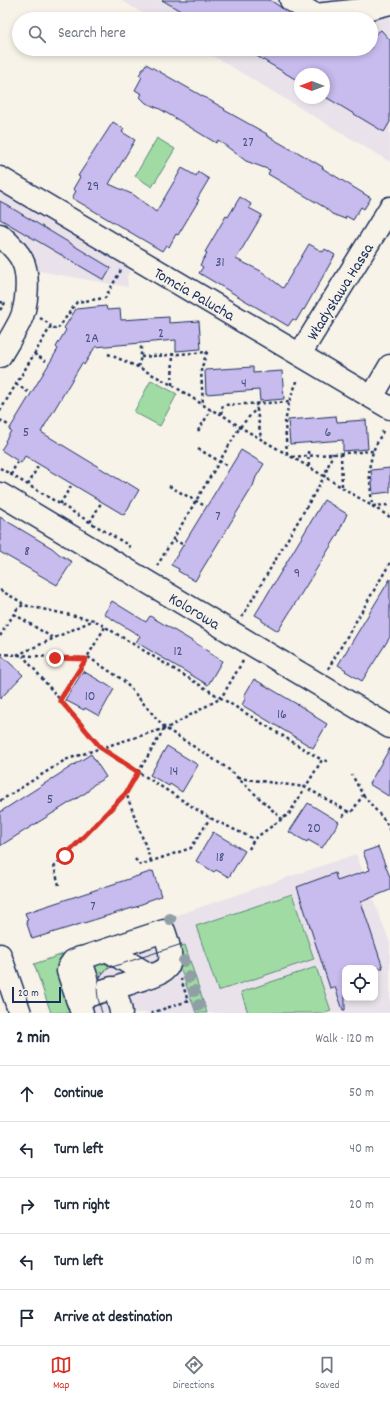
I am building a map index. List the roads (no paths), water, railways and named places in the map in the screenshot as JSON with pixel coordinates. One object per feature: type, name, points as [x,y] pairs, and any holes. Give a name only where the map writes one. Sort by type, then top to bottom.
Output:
[{"type":"street","points":[[291,0],[310,12]]},
{"type":"street","points":[[343,12],[362,10],[390,3]]},
{"type":"street","name":"Tomcia Palucha","points":[[0,178],[381,402]]},
{"type":"street","name":"Władysława Hassa","points":[[300,354],[390,208]]},
{"type":"street","points":[[0,235],[16,251],[23,262],[26,275],[26,297],[21,320],[0,356]]},
{"type":"street","points":[[381,402],[390,366]]},
{"type":"street","name":"Kolorowa","points":[[0,494],[390,726]]},
{"type":"street","points":[[94,954],[170,929],[171,952],[167,967],[164,971],[119,987],[120,1006]]},
{"type":"street","points":[[94,954],[145,978]]},
{"type":"street","points":[[84,1002],[94,954]]},
{"type":"street","points":[[2,966],[20,1013]]},
{"type":"street","points":[[84,1002],[112,988],[120,1006]]},
{"type":"tram line","points":[[102,1013],[97,988],[100,977],[104,972],[109,968],[182,944]]}]
